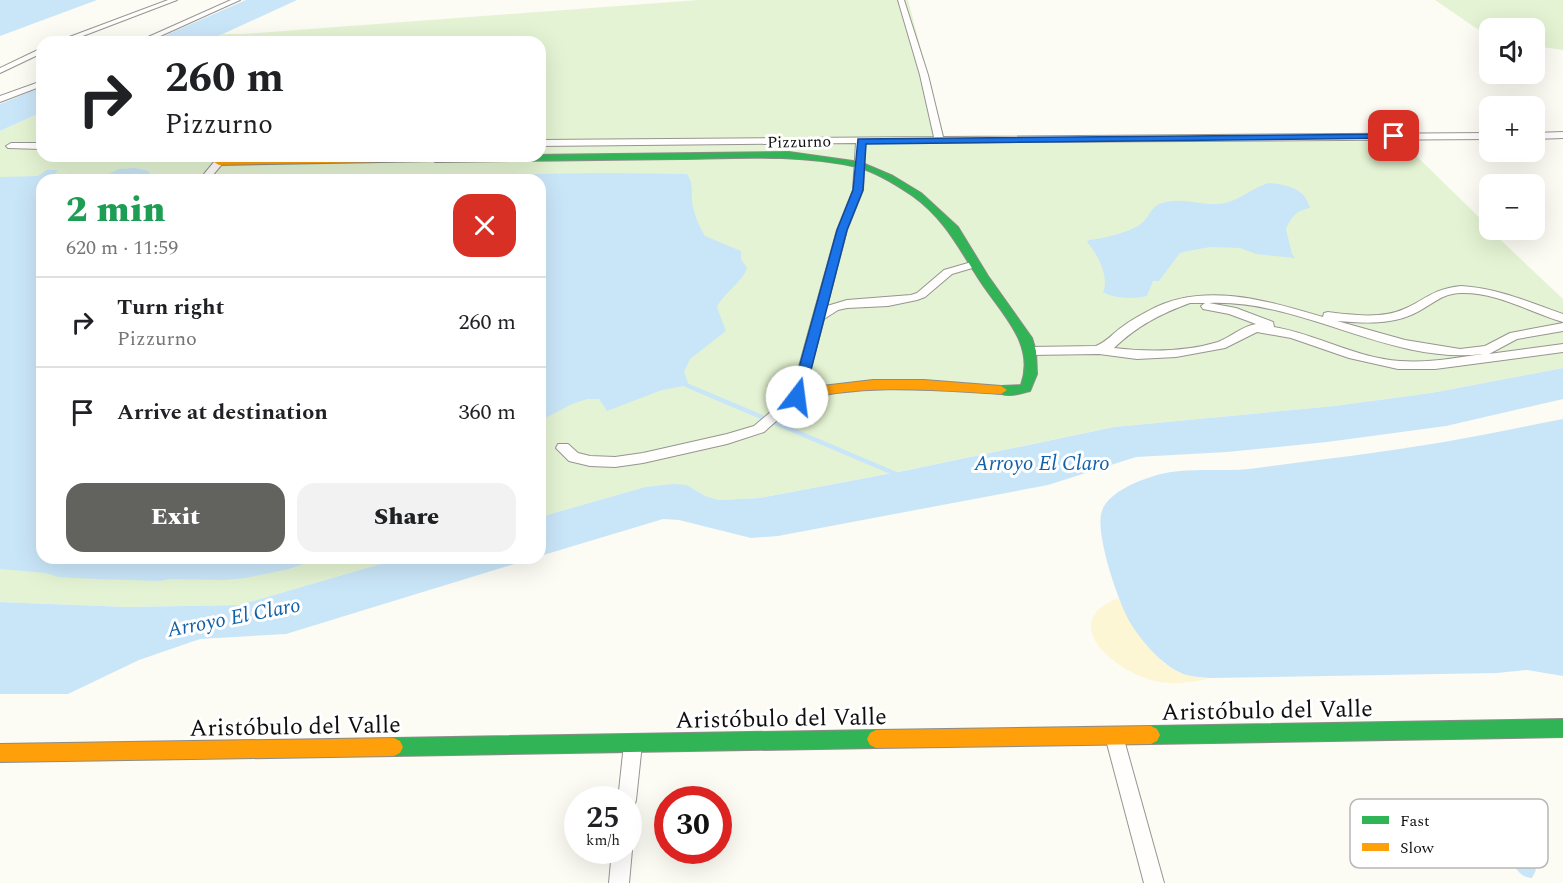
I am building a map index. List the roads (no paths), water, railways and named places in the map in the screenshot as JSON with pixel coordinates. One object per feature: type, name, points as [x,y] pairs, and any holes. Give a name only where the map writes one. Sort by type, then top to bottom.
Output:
[{"type":"street","points":[[76,36],[174,0]]},
{"type":"street","points":[[155,36],[237,0]]},
{"type":"street","points":[[901,0],[924,75],[939,140]]},
{"type":"street","points":[[0,71],[36,53]]},
{"type":"street","points":[[0,99],[36,85]]},
{"type":"street","points":[[1545,135],[1563,135]]},
{"type":"street","name":"Pizzurno","points":[[546,143],[1479,136]]},
{"type":"street","points":[[797,397],[842,230],[858,190],[861,141]]},
{"type":"street","points":[[11,146],[36,146]]},
{"type":"street","points":[[546,157],[789,155],[860,165],[890,178],[918,195],[954,230],[1026,338],[1030,351],[1029,381],[1026,388],[1014,391],[904,383],[839,385],[797,397],[764,426],[727,439],[615,462],[590,461],[574,457],[563,448]]},
{"type":"street","points":[[209,174],[219,162]]},
{"type":"street","points":[[819,317],[834,307],[847,304],[913,298],[921,295],[948,272],[975,264]]},
{"type":"street","points":[[1297,312],[1342,318],[1404,314],[1430,297],[1447,291],[1468,289],[1502,297],[1563,318]]},
{"type":"street","points":[[1098,350],[1110,345],[1125,330],[1156,311],[1189,300],[1215,298],[1262,303],[1404,344],[1460,353],[1488,350],[1514,336],[1563,327]]},
{"type":"street","points":[[1156,311],[1186,306],[1212,306],[1232,311],[1353,355],[1398,365],[1435,365],[1563,348]]},
{"type":"street","points":[[1030,351],[1098,350],[1137,355],[1176,353],[1221,345],[1255,328],[1293,334],[1334,325]]},
{"type":"street","name":"Aristóbulo del Valle","points":[[0,753],[1563,728]]},
{"type":"street","points":[[1114,736],[1154,883]]},
{"type":"street","points":[[628,786],[633,744]]},
{"type":"street","points":[[619,883],[621,864]]},
{"type":"water","points":[[0,0],[97,0],[0,36]]},
{"type":"water","points":[[246,0],[297,0],[218,36],[164,36]]},
{"type":"water","points":[[36,89],[36,115],[0,131],[0,104]]},
{"type":"water","points":[[135,168],[148,171],[150,174],[108,174],[119,169]]},
{"type":"water","points":[[47,170],[58,170],[54,174],[41,174]]},
{"type":"water","points":[[603,173],[687,174],[692,186],[694,211],[705,236],[741,251],[741,259],[747,268],[745,273],[717,307],[726,331],[690,359],[684,372],[688,383],[684,386],[662,390],[607,411],[599,399],[587,399],[546,418],[546,174],[536,174]]},
{"type":"water","points":[[36,176],[36,564],[303,564],[245,578],[224,580],[97,579],[59,577],[46,573],[0,569],[0,177]]},
{"type":"water","points":[[1269,183],[1294,189],[1308,201],[1310,208],[1295,215],[1286,229],[1295,258],[1256,254],[1240,248],[1210,247],[1180,253],[1159,281],[1153,281],[1147,296],[1124,298],[1103,292],[1104,272],[1095,252],[1087,242],[1089,240],[1127,231],[1140,225],[1159,204],[1174,201],[1226,203]]},
{"type":"water","name":"Arroyo El Claro","points":[[1563,368],[1563,399],[1446,426],[1327,442],[1227,452],[1136,457],[1048,485],[778,536],[751,538],[679,520],[663,519],[546,554],[546,515],[645,487],[687,485],[705,496],[719,500],[759,498],[1114,427],[1334,406],[1431,393]]},
{"type":"water","points":[[1563,419],[1563,676],[1527,670],[1497,673],[1210,678],[1193,676],[1179,672],[1155,654],[1126,615],[1104,551],[1100,521],[1105,504],[1111,498],[1142,480],[1169,472],[1245,469],[1393,450]]},
{"type":"water","name":"Arroyo El Claro","points":[[380,564],[514,564],[286,634],[200,639],[139,660],[68,694],[0,694],[0,602],[127,607],[239,605]]},
{"type":"water","points":[[1516,868],[1535,868],[1536,870],[1532,878],[1519,873]]},
{"type":"waterway","points":[[686,385],[896,474]]}]
